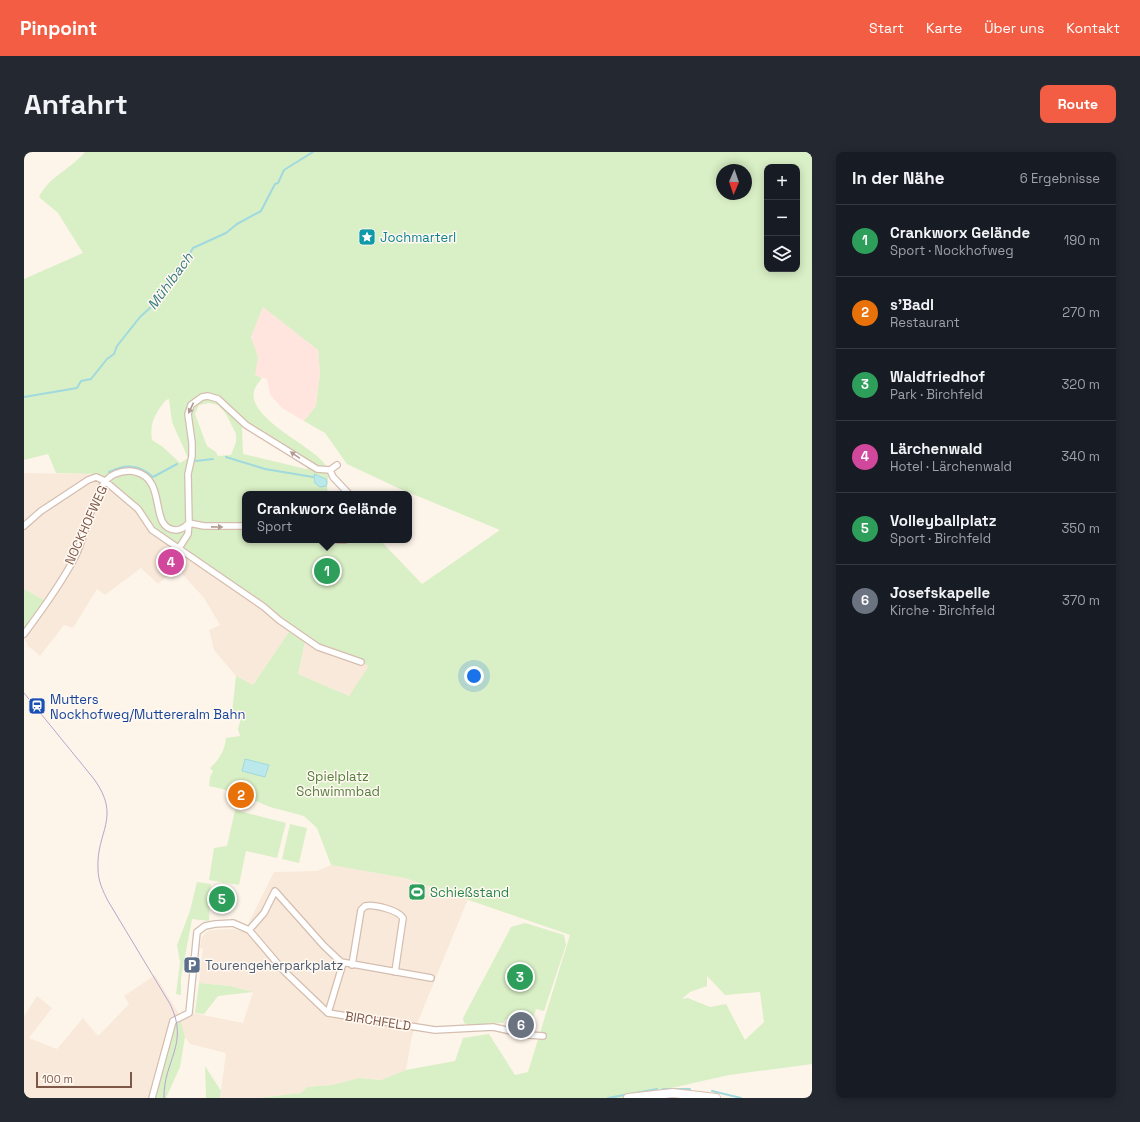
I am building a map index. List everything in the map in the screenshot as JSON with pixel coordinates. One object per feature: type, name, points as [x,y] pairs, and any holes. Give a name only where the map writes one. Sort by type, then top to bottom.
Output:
[{"type":"main road","points":[[628,1098],[673,1093],[716,1098]]},
{"type":"street","points":[[179,548],[188,534],[189,523],[188,474],[192,451],[188,414],[191,405],[202,397],[208,396],[218,399],[246,425],[317,469],[330,470],[337,465]]},
{"type":"street","points":[[330,470],[333,477],[346,491]]},
{"type":"street","name":"NOCKHOFWEG","points":[[24,634],[43,608],[75,557],[94,502],[105,481],[111,476],[123,471],[131,471],[143,475],[149,479],[154,488],[163,524],[168,528],[177,530],[183,528],[189,523],[204,526],[242,526]]},
{"type":"street","points":[[24,526],[41,510],[88,480],[96,477],[105,481],[138,509],[152,530],[318,647],[361,662]]},
{"type":"street","points":[[152,1098],[173,1021],[189,1013],[197,932],[205,926],[215,924],[233,924],[249,930],[264,913],[275,891],[336,959],[343,963],[431,978]]},
{"type":"street","points":[[352,965],[361,910],[365,906],[372,906],[397,913],[403,918],[395,972]]},
{"type":"street","name":"BIRCHFELD","points":[[249,930],[284,971],[328,1013],[435,1030],[493,1027],[529,1035],[543,1036]]},
{"type":"street","points":[[328,1013],[343,963]]},
{"type":"shaded area","points":[[263,307],[318,350],[320,373],[316,406],[304,421],[282,408],[270,395],[267,379],[254,375],[258,357],[251,337]]},
{"type":"shaded area","points":[[24,473],[101,474],[141,508],[156,528],[185,551],[318,645],[370,666],[349,696],[298,674],[305,643],[289,632],[253,685],[236,676],[214,650],[209,630],[220,625],[204,598],[177,568],[158,584],[141,568],[105,595],[97,589],[73,628],[64,625],[40,656],[28,646],[24,638],[24,629],[44,600],[24,589]]},
{"type":"shaded area","points":[[331,865],[405,878],[468,899],[412,1036],[406,1070],[381,1080],[359,1078],[332,1085],[307,1087],[301,1093],[258,1098],[220,1098],[226,1053],[190,1044],[185,1037],[181,1021],[155,1095],[156,1098],[24,1098],[24,1016],[37,996],[52,1008],[29,1038],[57,1049],[83,1018],[98,1036],[129,1004],[124,996],[155,975],[179,1014],[183,1011],[243,1023],[253,992],[230,986],[199,983],[203,949],[200,948],[201,939],[206,932],[211,930],[233,929],[244,932],[274,872],[317,871]]},
{"type":"green space","name":"Spielplatz Schwimmbad","points":[[85,152],[812,152],[812,1064],[729,1075],[627,1098],[258,1098],[301,1093],[307,1087],[332,1085],[359,1078],[381,1080],[406,1070],[455,1061],[463,1038],[489,1034],[515,1075],[528,1072],[570,935],[405,878],[331,865],[317,828],[304,816],[270,807],[234,792],[209,786],[210,777],[213,771],[210,768],[221,754],[226,738],[240,736],[238,729],[242,715],[232,713],[236,676],[253,685],[289,632],[305,642],[298,674],[349,696],[369,666],[318,645],[185,551],[156,528],[141,508],[101,474],[56,473],[48,454],[24,460],[24,279],[83,253],[58,213],[39,197],[54,178]],"holes":[[[263,307],[318,350],[320,373],[316,406],[304,421],[325,433],[347,464],[398,488],[405,491],[412,491],[412,494],[500,530],[422,584],[383,543],[242,543],[242,491],[327,491],[328,470],[323,462],[316,455],[279,429],[268,419],[259,409],[254,398],[255,388],[262,378],[255,375],[258,357],[251,337]],[[169,399],[172,422],[188,458],[180,463],[163,447],[152,440],[152,423],[156,413],[162,404]],[[209,403],[218,405],[226,414],[236,434],[236,442],[231,455],[218,456],[216,452],[207,446],[195,414],[199,405]],[[242,427],[286,452],[308,468],[306,469],[243,454]],[[707,976],[725,995],[760,992],[764,1022],[745,1040],[726,1004],[710,1007],[688,998],[682,999],[690,992],[707,986]]]},
{"type":"green space","points":[[24,589],[44,600],[24,628]]},
{"type":"green space","points":[[235,810],[286,823],[277,858],[246,851],[239,885],[209,880],[214,848],[227,846]]},
{"type":"green space","points":[[290,824],[307,828],[299,863],[282,859]]},
{"type":"green space","points":[[197,882],[211,884],[209,921],[192,919],[181,978],[181,995],[176,994],[180,962],[177,945],[190,911]]},
{"type":"green space","points":[[217,886],[232,889],[228,912],[213,909]]},
{"type":"green space","points":[[525,923],[564,935],[566,945],[544,1011],[536,1009],[531,1024],[506,1019],[503,1023],[468,1025],[464,1023],[463,1018],[511,927]]},
{"type":"green space","points":[[199,983],[230,986],[253,992],[218,996],[204,1014],[195,1013]]},
{"type":"green space","points":[[181,1021],[185,1037],[180,1067],[166,1098],[156,1098],[155,1096],[173,1026]]},
{"type":"green space","points":[[205,1066],[221,1091],[220,1098],[206,1098]]},
{"type":"water","points":[[314,474],[326,479],[326,486],[320,487],[315,483]]},
{"type":"water","points":[[245,759],[269,765],[265,777],[242,771]]},
{"type":"waterway","name":"Mühlbach","points":[[24,397],[77,388],[81,381],[91,379],[107,359],[114,354],[117,346],[140,317],[151,307],[166,286],[168,280],[186,260],[193,248],[226,233],[237,224],[261,211],[284,170],[313,152]]},
{"type":"waterway","points":[[226,457],[265,469],[313,477]]},
{"type":"waterway","points":[[196,461],[213,459]]},
{"type":"waterway","points":[[109,472],[115,469],[132,467],[142,470],[153,477],[177,464]]},
{"type":"waterway","points":[[608,1098],[657,1089]]},
{"type":"waterway","points":[[663,1089],[690,1089]]},
{"type":"waterway","points":[[712,1091],[741,1098]]},
{"type":"tram line","points":[[24,693],[94,779],[106,804],[106,824],[98,856],[98,873],[101,886],[108,901],[170,1004],[175,1018],[177,1042],[167,1073],[164,1098]]},
{"type":"place","name":"Jochmarterl","points":[[367,237]]},
{"type":"place","name":"Lärchenwald","points":[[171,562]]},
{"type":"place","name":"Crankworx Gelände","points":[[327,571]]},
{"type":"place","name":"Mutters Nockhofweg/Muttereralm Bahn","points":[[37,706]]},
{"type":"place","name":"s'Badl","points":[[241,795]]},
{"type":"place","name":"Schießstand","points":[[417,892]]},
{"type":"place","name":"Volleyballplatz","points":[[222,899]]},
{"type":"place","name":"Tourengeherparkplatz","points":[[192,965]]},
{"type":"place","name":"Waldfriedhof","points":[[520,977]]},
{"type":"place","name":"Josefskapelle","points":[[521,1025]]}]
